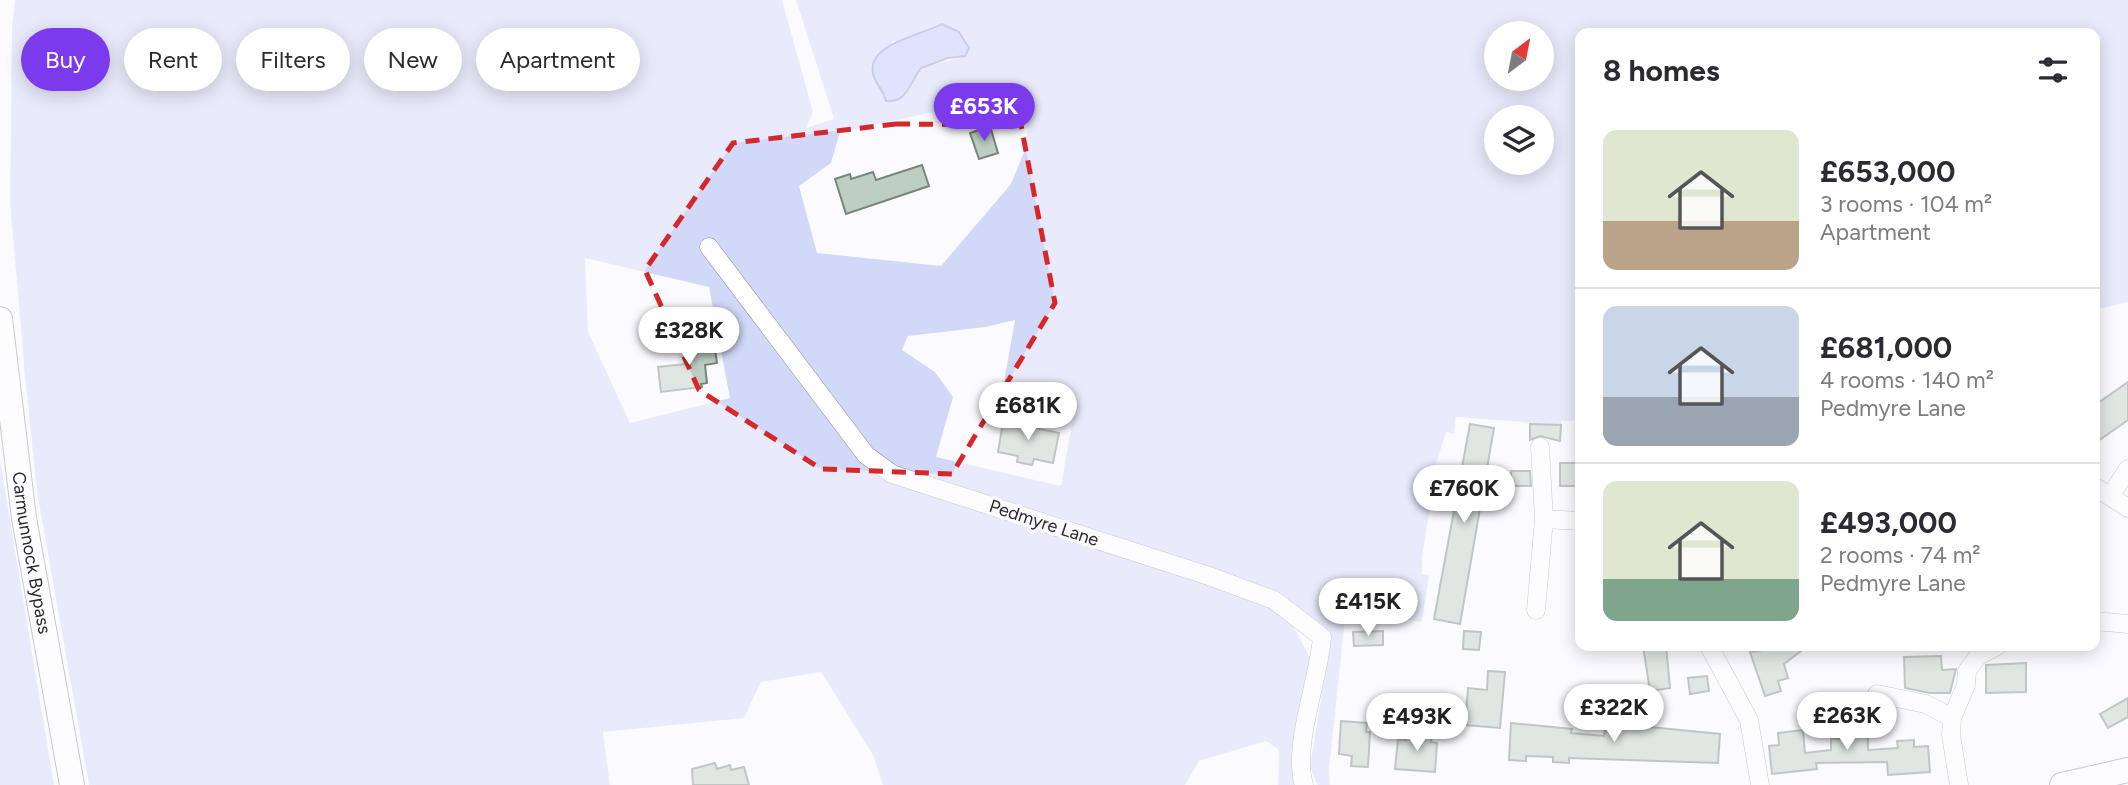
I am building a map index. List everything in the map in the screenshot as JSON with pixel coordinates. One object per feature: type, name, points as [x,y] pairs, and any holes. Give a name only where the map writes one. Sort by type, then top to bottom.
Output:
[{"type":"main road","name":"Carmunnock Bypass","points":[[0,319],[24,518],[72,785]]},
{"type":"main road","points":[[2062,785],[2128,770]]},
{"type":"street","name":"Pedmyre Lane","points":[[709,247],[866,455],[892,474],[1209,576],[1274,600],[1322,637],[1320,667],[1305,726],[1302,777],[1304,785]]},
{"type":"street","points":[[1536,610],[1544,519],[1540,447]]},
{"type":"street","points":[[2128,469],[2103,491],[2128,508]]},
{"type":"street","points":[[1544,519],[1575,521]]},
{"type":"street","points":[[2100,621],[2128,624]]},
{"type":"street","points":[[1712,651],[1749,720],[1760,785]]},
{"type":"street","points":[[1959,785],[1951,735],[1952,719],[1966,685],[1967,671],[1978,656],[1988,651]]},
{"type":"street","points":[[1877,694],[1926,704],[1952,719]]},
{"type":"highlighted area","points":[[896,124],[1021,125],[1055,303],[952,474],[821,469],[699,390],[645,270],[733,143]]},
{"type":"shaded area","points":[[15,0],[782,0],[813,112],[806,128],[834,119],[796,0],[2128,0],[2128,302],[2100,309],[2100,28],[1575,28],[1575,421],[1561,421],[1561,425],[1456,417],[1454,434],[1446,432],[1437,461],[1422,558],[1422,574],[1429,575],[1422,622],[1346,609],[1329,770],[1330,785],[1318,785],[1310,767],[1330,643],[1306,616],[1192,577],[1280,611],[1293,625],[1313,664],[1300,785],[1278,785],[1279,750],[1266,741],[1199,761],[1185,785],[883,785],[873,755],[821,672],[761,682],[744,718],[603,732],[610,785],[89,785],[37,492],[10,202],[12,28]],"holes":[[[942,24],[965,56],[921,68],[906,95],[886,101],[883,90],[892,42],[914,37]],[[1029,96],[1027,145],[1011,184],[941,266],[817,253],[799,186],[831,163],[840,132],[986,101]],[[585,258],[709,287],[730,398],[630,423],[588,332]],[[1015,320],[1004,382],[1076,399],[1061,486],[936,457],[953,397],[935,372],[902,350],[908,336],[985,327]]]},
{"type":"shaded area","points":[[0,460],[54,785],[0,785]]},
{"type":"water","points":[[942,24],[959,32],[969,48],[965,56],[948,58],[921,68],[904,95],[893,101],[886,101],[874,77],[873,66],[877,56],[896,42]]},
{"type":"building","points":[[990,126],[998,153],[979,159],[970,133]]},
{"type":"building","points":[[922,165],[929,186],[846,214],[835,179],[850,174],[851,179],[873,172],[876,180]]},
{"type":"building","points":[[713,336],[717,363],[705,365],[707,383],[701,384],[702,387],[661,392],[658,367],[685,364],[683,347],[700,345],[699,337]]},
{"type":"building","points":[[2128,382],[2128,420],[2100,440],[2100,402]]},
{"type":"building","points":[[1017,415],[1031,418],[1030,427],[1059,433],[1053,463],[1034,459],[1032,465],[1017,462],[1018,456],[998,452],[1003,422],[1015,424]]},
{"type":"building","points":[[1470,424],[1494,428],[1460,624],[1434,619]]},
{"type":"building","points":[[1530,424],[1561,425],[1560,441],[1540,436],[1530,440]]},
{"type":"building","points":[[1560,463],[1575,463],[1575,486],[1560,486]]},
{"type":"building","points":[[1511,471],[1530,471],[1531,486],[1511,486]]},
{"type":"building","points":[[1383,631],[1383,645],[1354,646],[1353,632]]},
{"type":"building","points":[[1464,631],[1481,632],[1479,650],[1463,649]]},
{"type":"building","points":[[1644,651],[1666,651],[1670,688],[1650,691]]},
{"type":"building","points":[[1801,651],[1784,664],[1788,678],[1778,681],[1781,691],[1765,696],[1750,652]]},
{"type":"building","points":[[1941,656],[1942,670],[1956,669],[1950,693],[1930,693],[1905,688],[1904,657]]},
{"type":"building","points":[[2026,663],[2026,692],[1986,693],[1986,665]]},
{"type":"building","points":[[1488,671],[1505,672],[1500,728],[1465,725],[1468,688],[1487,690]]},
{"type":"building","points":[[1707,676],[1709,691],[1690,694],[1688,678]]},
{"type":"building","points":[[2128,698],[2128,717],[2108,728],[2100,714]]},
{"type":"building","points":[[1868,718],[1868,750],[1898,748],[1897,741],[1914,740],[1914,747],[1928,746],[1930,772],[1888,775],[1887,762],[1816,763],[1817,769],[1772,774],[1769,746],[1779,745],[1778,733],[1803,730],[1805,753],[1831,750],[1831,739],[1844,739],[1844,719]]},
{"type":"building","points":[[1341,721],[1367,723],[1366,732],[1370,732],[1368,767],[1351,766],[1352,756],[1339,754]]},
{"type":"building","points":[[1511,723],[1572,729],[1571,733],[1604,736],[1605,730],[1619,731],[1620,724],[1720,734],[1718,763],[1569,758],[1569,763],[1553,762],[1553,757],[1526,756],[1526,761],[1509,760]]},
{"type":"building","points":[[1406,733],[1432,735],[1431,742],[1437,743],[1435,772],[1395,769],[1398,739],[1406,740]]},
{"type":"building","points":[[715,763],[717,769],[730,765],[731,770],[744,767],[749,785],[693,785],[692,769]]}]
